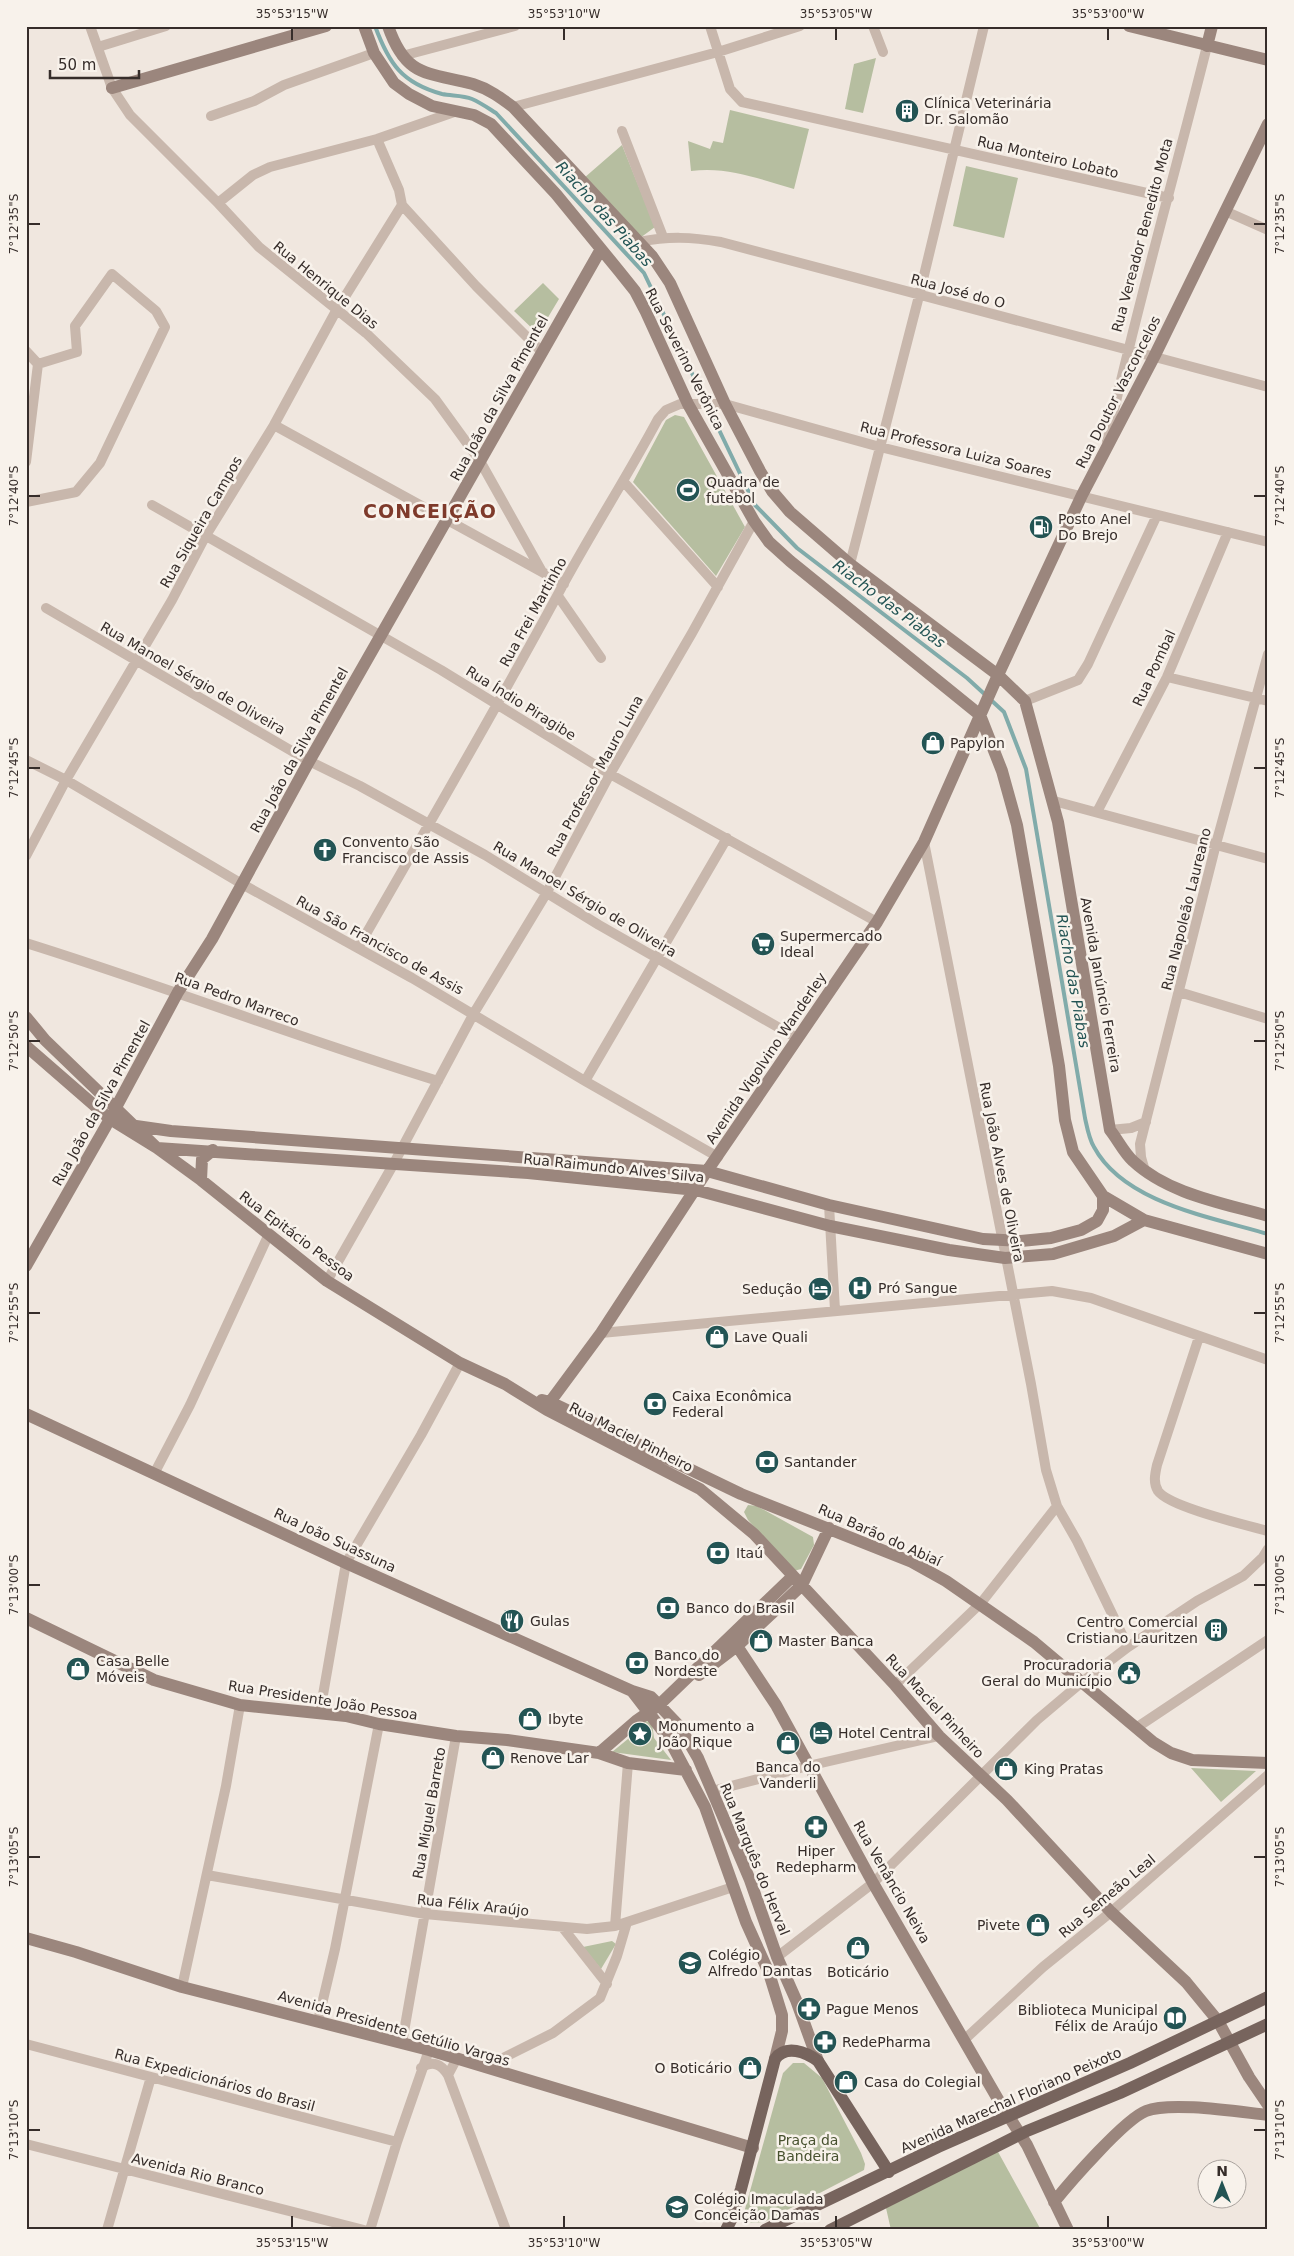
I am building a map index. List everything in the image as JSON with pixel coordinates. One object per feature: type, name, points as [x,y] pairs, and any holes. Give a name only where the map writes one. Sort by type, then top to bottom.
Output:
[{"type":"main road","points":[[112,88],[326,26]]},
{"type":"main road","name":"Rua Severino Verônica","points":[[364,26],[374,53],[394,83],[409,94],[432,106],[474,115],[491,124],[556,194],[634,291],[688,404],[754,521],[769,542],[790,561],[982,712]]},
{"type":"main road","name":"Rua Severino Verônica","points":[[388,26],[393,42],[402,56],[419,71],[475,85],[493,92],[513,107],[652,256],[670,284],[725,404],[772,491],[790,512],[850,564],[996,679]]},
{"type":"main road","points":[[1129,26],[1268,60]]},
{"type":"main road","name":"Rua Vereador Benedito Mota","points":[[1207,46],[1212,26]]},
{"type":"main road","name":"Rua Doutor Vasconcelos","points":[[982,712],[1082,495],[1154,357],[1268,124]]},
{"type":"main road","name":"Rua João da Silva Pimentel","points":[[26,1266],[110,1119],[178,992],[212,939],[309,761],[601,249]]},
{"type":"main road","name":"Avenida Janúncio Ferreira","points":[[996,679],[1025,701],[1054,800],[1110,1130],[1131,1160],[1146,1172],[1188,1193],[1268,1216]]},
{"type":"main road","points":[[982,712],[1002,771],[1017,825],[1059,1066],[1065,1120],[1073,1152],[1103,1196],[1144,1220],[1268,1254]]},
{"type":"main road","name":"Avenida Vigolvino Wanderley","points":[[548,1406],[601,1333],[707,1171],[878,922],[924,842],[982,712]]},
{"type":"main road","name":"Rua Epitácio Pessoa","points":[[26,1017],[45,1040],[157,1148],[201,1180],[268,1236],[327,1281],[460,1363],[548,1406]]},
{"type":"main road","points":[[26,1046],[110,1119],[157,1148]]},
{"type":"main road","name":"Rua Raimundo Alves Silva","points":[[136,1126],[171,1131],[401,1150],[609,1162],[707,1171],[829,1205],[948,1233],[1002,1241],[1051,1238],[1081,1230],[1097,1221],[1103,1210],[1103,1196]]},
{"type":"main road","name":"Rua Raimundo Alves Silva","points":[[157,1148],[214,1150],[393,1165],[528,1173],[696,1190],[830,1226],[949,1250],[1005,1258],[1053,1254],[1114,1236],[1144,1220]]},
{"type":"main road","points":[[201,1180],[202,1159],[214,1150]]},
{"type":"main road","name":"Rua Barão do Abiaí","points":[[548,1406],[741,1494],[912,1562],[981,1603],[1034,1642],[1153,1742],[1172,1753],[1192,1760],[1268,1763]]},
{"type":"main road","name":"Rua Maciel Pinheiro","points":[[548,1406],[700,1489],[754,1534],[895,1684],[939,1736],[1039,1833],[1111,1912],[1186,1982],[1218,2020],[1249,2077],[1268,2105]]},
{"type":"main road","name":"Rua João Suassuna","points":[[26,1414],[346,1563],[632,1691],[654,1709]]},
{"type":"main road","points":[[728,1512],[741,1494]]},
{"type":"main road","points":[[680,1684],[697,1676],[736,1646],[797,1581],[829,1528]]},
{"type":"main road","points":[[600,1753],[636,1721],[654,1709],[797,1581]]},
{"type":"main road","name":"Rua Presidente João Pessoa","points":[[26,1618],[154,1680],[240,1705],[320,1712],[379,1724],[456,1736],[507,1740],[600,1753],[628,1763],[686,1770]]},
{"type":"main road","name":"Rua Venâncio Neiva","points":[[736,1646],[776,1704],[873,1883],[1032,2153],[1068,2230]]},
{"type":"main road","name":"Rua Marquês do Herval","points":[[654,1709],[705,1807],[733,1887],[769,1973],[782,2015],[782,2031],[775,2059]]},
{"type":"main road","name":"Rua Marquês do Herval","points":[[654,1709],[680,1727],[698,1758],[750,1880],[777,1957],[796,2000],[818,2061]]},
{"type":"main road","name":"Avenida Presidente Getúlio Vargas","points":[[26,1938],[76,1952],[182,1987],[318,2020],[429,2050],[456,2060],[485,2067],[752,2148]]},
{"type":"main road","name":"Avenida Marechal Floriano Peixoto","points":[[765,2230],[938,2147],[1130,2063],[1268,1997]]},
{"type":"main road","points":[[835,2229],[1021,2134],[1120,2093],[1268,2024]]},
{"type":"main road","points":[[731,2227],[775,2059],[779,2054],[792,2050],[809,2054],[818,2061],[889,2172]]},
{"type":"main road","points":[[1054,2202],[1114,2136],[1145,2111],[1176,2107],[1268,2115]]},
{"type":"street","name":"Rua Henrique Dias","points":[[90,26],[112,88],[130,115],[259,247],[336,311],[366,333],[435,398],[480,461],[541,570]]},
{"type":"street","points":[[98,48],[166,26]]},
{"type":"street","points":[[402,56],[515,26]]},
{"type":"street","name":"Rua Monteiro Lobato","points":[[710,26],[730,89],[742,102],[1169,198]]},
{"type":"street","points":[[513,107],[718,52],[800,26]]},
{"type":"street","points":[[873,26],[883,52]]},
{"type":"street","points":[[850,564],[919,296],[984,26]]},
{"type":"street","name":"Rua Vereador Benedito Mota","points":[[1104,452],[1127,350],[1169,198],[1207,46]]},
{"type":"street","points":[[211,116],[254,101],[284,85],[374,53]]},
{"type":"street","points":[[218,204],[253,175],[270,167],[377,139],[459,111]]},
{"type":"street","points":[[622,131],[664,237]]},
{"type":"street","points":[[377,139],[399,190],[402,205],[476,286],[542,352]]},
{"type":"street","name":"Rua Siqueira Campos","points":[[26,856],[66,780],[172,600],[205,537],[274,425],[336,311],[402,205]]},
{"type":"street","points":[[1225,211],[1268,230]]},
{"type":"street","name":"Rua José do O","points":[[639,242],[664,237],[688,237],[721,242],[1268,387]]},
{"type":"street","points":[[26,502],[76,492],[100,463],[165,327],[156,311],[112,274],[75,326],[77,352],[38,364]]},
{"type":"street","points":[[26,351],[38,364],[26,462]]},
{"type":"street","name":"Rua Professora Luiza Soares","points":[[688,404],[725,404],[880,446],[1268,542]]},
{"type":"street","name":"Rua Frei Martinho","points":[[358,948],[427,824],[499,705],[532,640],[658,420],[672,406],[688,404]]},
{"type":"street","points":[[274,425],[564,584]]},
{"type":"street","points":[[623,481],[718,587]]},
{"type":"street","name":"Rua Índio Piragibe","points":[[152,505],[205,537],[382,636],[499,705],[610,774],[878,922]]},
{"type":"street","points":[[1025,701],[1078,680],[1088,664],[1157,515]]},
{"type":"street","name":"Rua Professor Mauro Luna","points":[[393,1165],[474,1013],[546,894],[610,774],[754,521]]},
{"type":"street","name":"Rua Pombal","points":[[1098,812],[1167,677],[1228,532]]},
{"type":"street","points":[[558,596],[601,658]]},
{"type":"street","name":"Rua Manoel Sérgio de Oliveira","points":[[46,608],[309,761],[360,786],[485,855],[546,894],[797,1038]]},
{"type":"street","name":"Rua Napoleão Laureano","points":[[1146,1172],[1140,1151],[1146,1122],[1216,844],[1268,654]]},
{"type":"street","points":[[1167,677],[1268,701]]},
{"type":"street","name":"Rua São Francisco de Assis","points":[[26,760],[66,780],[242,884],[474,1013],[585,1081],[718,1157]]},
{"type":"street","points":[[1054,800],[1075,808],[1098,812],[1268,859]]},
{"type":"street","points":[[585,1081],[727,838]]},
{"type":"street","name":"Rua João Alves de Oliveira","points":[[924,842],[1031,1384],[1046,1470],[1057,1506],[1128,1646]]},
{"type":"street","name":"Rua Pedro Marreco","points":[[26,943],[178,992],[292,1034],[438,1081]]},
{"type":"street","points":[[1179,992],[1268,1019]]},
{"type":"street","points":[[1110,1130],[1131,1128],[1146,1122]]},
{"type":"street","points":[[528,1173],[530,1157]]},
{"type":"street","points":[[608,1181],[609,1162]]},
{"type":"street","points":[[327,1281],[393,1165]]},
{"type":"street","points":[[829,1205],[835,1310]]},
{"type":"street","points":[[154,1474],[190,1405],[268,1236]]},
{"type":"street","points":[[601,1333],[1052,1291],[1068,1292],[1091,1298],[1268,1360]]},
{"type":"street","points":[[1199,1337],[1157,1465],[1155,1484],[1158,1491],[1173,1503],[1268,1531]]},
{"type":"street","points":[[320,1712],[346,1563],[421,1435],[460,1363]]},
{"type":"street","points":[[895,1684],[981,1603],[1057,1506]]},
{"type":"street","points":[[777,1957],[873,1883],[1037,1720],[1082,1682],[1128,1646],[1198,1601],[1243,1576],[1263,1557],[1268,1549]]},
{"type":"street","points":[[1136,1728],[1268,1640]]},
{"type":"street","points":[[182,1987],[226,1786],[240,1705]]},
{"type":"street","points":[[318,2020],[335,1949],[343,1900],[379,1724]]},
{"type":"street","name":"Rua Miguel Barreto","points":[[402,2043],[456,1736]]},
{"type":"street","points":[[712,1791],[808,1766],[939,1736]]},
{"type":"street","points":[[615,1926],[628,1763]]},
{"type":"street","name":"Rua Semeão Leal","points":[[965,2039],[1044,1967],[1111,1912],[1268,1775]]},
{"type":"street","name":"Rua Félix Araújo","points":[[207,1875],[426,1914],[587,1929],[615,1926],[733,1887]]},
{"type":"street","points":[[485,2067],[554,2033],[600,1998],[607,1984],[627,1922]]},
{"type":"street","points":[[563,1928],[607,1984]]},
{"type":"street","name":"Rua Expedicionários do Brasil","points":[[26,2044],[397,2142]]},
{"type":"street","points":[[370,2230],[421,2068],[429,2050]]},
{"type":"street","points":[[448,2075],[456,2060]]},
{"type":"street","points":[[421,2068],[428,2064],[436,2064],[442,2067],[448,2075],[506,2230]]},
{"type":"street","points":[[107,2230],[151,2077]]},
{"type":"street","name":"Avenida Rio Branco","points":[[26,2144],[364,2230]]},
{"type":"green space","points":[[876,58],[863,113],[845,109],[854,64]]},
{"type":"green space","points":[[730,110],[809,129],[794,189],[730,172],[717,170],[691,171],[688,141],[710,149],[713,141],[723,143]]},
{"type":"green space","points":[[622,145],[655,227],[640,238],[584,178]]},
{"type":"green space","points":[[966,166],[1018,178],[1004,238],[953,226]]},
{"type":"green space","points":[[543,283],[559,299],[538,334],[514,311]]},
{"type":"green space","points":[[675,415],[684,417],[745,527],[716,576],[633,482],[666,420]]},
{"type":"green space","points":[[748,1505],[757,1506],[813,1537],[814,1545],[801,1569],[794,1571],[748,1520],[744,1512]]},
{"type":"green space","points":[[643,1720],[652,1723],[654,1738],[671,1760],[612,1752],[634,1734]]},
{"type":"green space","points":[[1191,1768],[1256,1771],[1221,1802]]},
{"type":"green space","points":[[612,1941],[616,1944],[601,1969],[583,1947]]},
{"type":"green space","name":"Praça da Bandeira","points":[[793,2063],[804,2063],[822,2078],[861,2153],[865,2164],[864,2170],[764,2222],[751,2223],[747,2218],[745,2209],[783,2073]]},
{"type":"green space","points":[[997,2150],[1041,2230],[891,2230],[886,2208]]},
{"type":"waterway","name":"Riacho das Piabas","points":[[375,26],[392,61],[407,78],[442,94],[472,99],[496,113],[644,273],[755,505],[797,548],[967,678],[1004,712],[1026,769],[1085,1118],[1092,1144],[1108,1166],[1126,1182],[1147,1195],[1196,1214],[1268,1234]]},
{"type":"place","name":"Clínica Veterinária Dr. Salomão","points":[[907,111]]},
{"type":"place","name":"Quadra de futebol","points":[[688,490]]},
{"type":"place","name":"Posto Anel Do Brejo","points":[[1041,527]]},
{"type":"place","name":"Papylon","points":[[933,743]]},
{"type":"place","name":"Convento São Francisco de Assis","points":[[325,850]]},
{"type":"place","name":"Supermercado Ideal","points":[[763,944]]},
{"type":"place","name":"Pró Sangue","points":[[860,1288]]},
{"type":"place","name":"Sedução","points":[[820,1289]]},
{"type":"place","name":"Lave Quali","points":[[717,1337]]},
{"type":"place","name":"Caixa Econômica Federal","points":[[655,1404]]},
{"type":"place","name":"Santander","points":[[767,1462]]},
{"type":"place","name":"Itaú","points":[[718,1553]]},
{"type":"place","name":"Banco do Brasil","points":[[668,1608]]},
{"type":"place","name":"Gulas","points":[[512,1621]]},
{"type":"place","name":"Centro Comercial Cristiano Lauritzen","points":[[1216,1630]]},
{"type":"place","name":"Master Banca","points":[[761,1641]]},
{"type":"place","name":"Banco do Nordeste","points":[[637,1663]]},
{"type":"place","name":"Casa Belle Móveis","points":[[78,1669]]},
{"type":"place","name":"Procuradoria Geral do Município","points":[[1129,1673]]},
{"type":"place","name":"Ibyte","points":[[530,1719]]},
{"type":"place","name":"Hotel Central","points":[[821,1733]]},
{"type":"place","name":"Monumento a João Rique","points":[[640,1734]]},
{"type":"place","name":"Banca do Vanderli","points":[[788,1743]]},
{"type":"place","name":"Renove Lar","points":[[493,1758]]},
{"type":"place","name":"King Pratas","points":[[1006,1769]]},
{"type":"place","name":"Hiper Redepharm","points":[[816,1827]]},
{"type":"place","name":"Pivete","points":[[1038,1925]]},
{"type":"place","name":"Boticário","points":[[858,1948]]},
{"type":"place","name":"Colégio Alfredo Dantas","points":[[690,1963]]},
{"type":"place","name":"Pague Menos","points":[[809,2009]]},
{"type":"place","name":"Biblioteca Municipal Félix de Araújo","points":[[1175,2018]]},
{"type":"place","name":"RedePharma","points":[[825,2042]]},
{"type":"place","name":"O Boticário","points":[[750,2068]]},
{"type":"place","name":"Casa do Colegial","points":[[846,2082]]},
{"type":"place","name":"Colégio Imaculada Conceição Damas","points":[[677,2207]]},
{"type":"district","name":"CONCEIÇÃO","points":[[430,511]]}]
